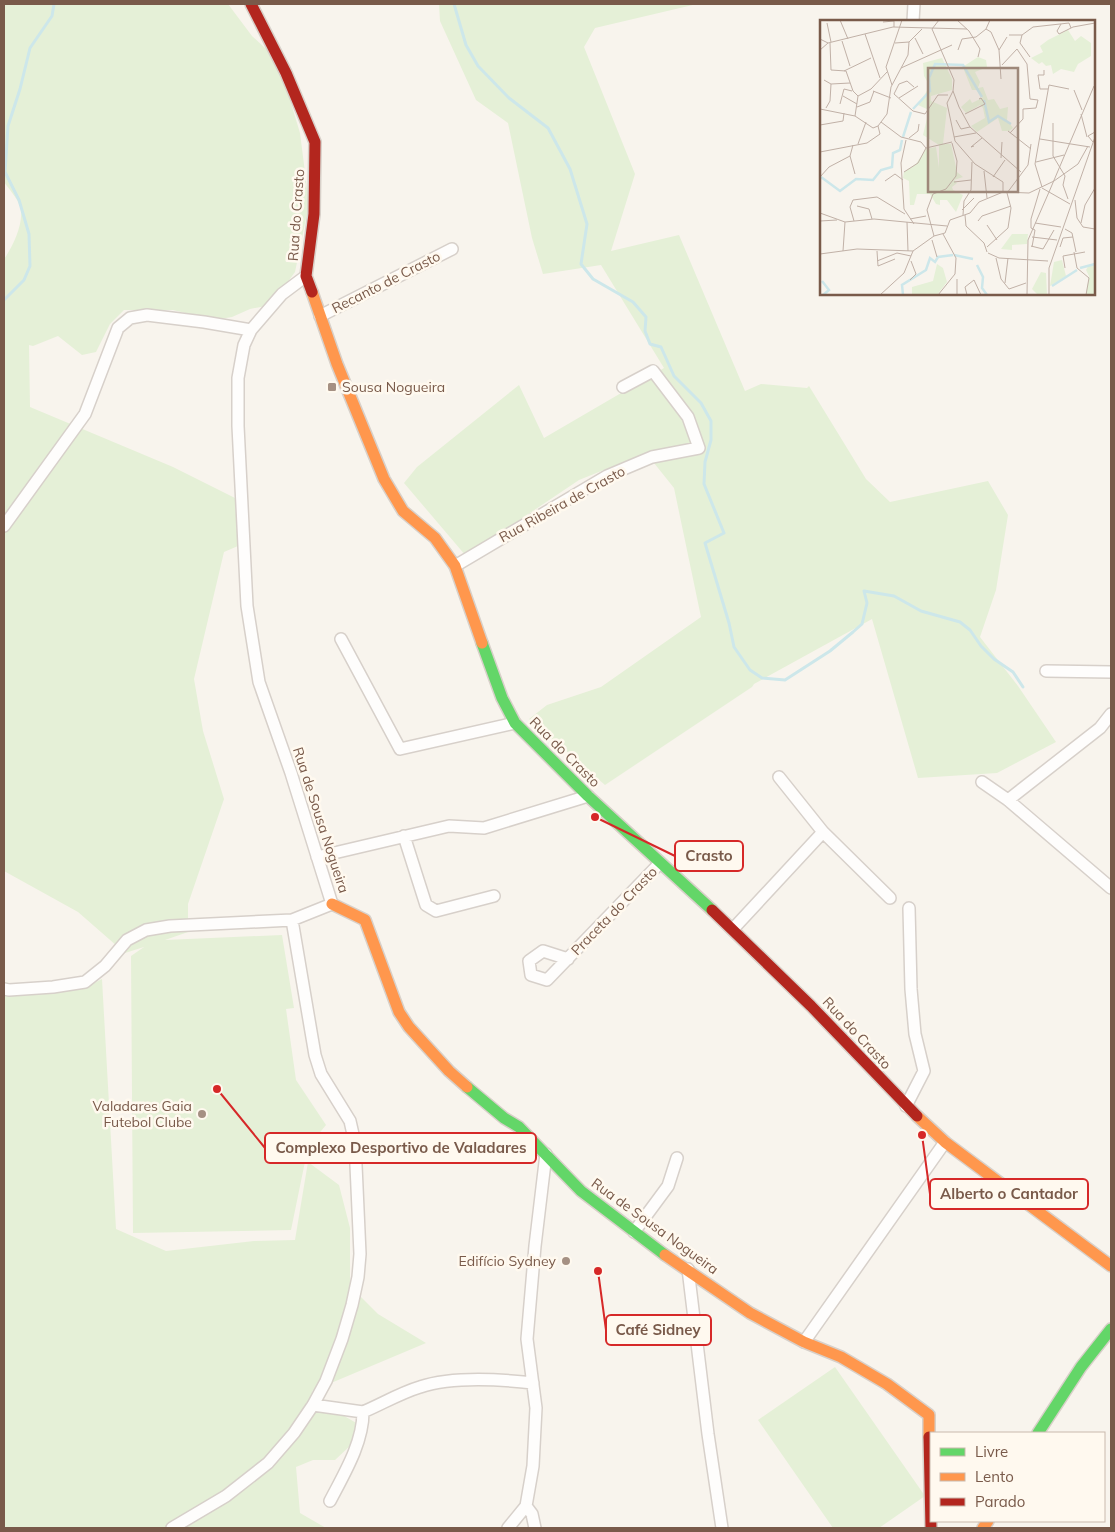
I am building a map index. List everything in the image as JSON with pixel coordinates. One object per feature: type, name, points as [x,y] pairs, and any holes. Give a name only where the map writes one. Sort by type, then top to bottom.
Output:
[{"type":"street","name":"Rua do Crasto","points":[[251,4],[286,73],[315,142],[314,214],[306,276],[337,364],[384,479],[403,511],[435,538],[455,566],[502,698],[515,723],[588,796],[733,929],[811,1006],[906,1106],[945,1142],[1111,1266]]},
{"type":"street","points":[[913,20],[914,4]]},
{"type":"street","name":"Recanto de Crasto","points":[[320,316],[452,249]]},
{"type":"street","name":"Rua de Sousa Nogueira","points":[[306,276],[282,294],[251,330],[244,346],[238,378],[238,426],[247,606],[259,682],[291,773],[332,904],[349,910],[365,920],[399,1012],[409,1027],[450,1071],[504,1118],[519,1126],[581,1191],[664,1254],[750,1313],[804,1342],[841,1357],[887,1384],[929,1415],[930,1472]]},
{"type":"street","points":[[4,526],[84,414],[118,328],[130,318],[147,315],[251,330]]},
{"type":"street","name":"Rua Ribeira de Crasto","points":[[455,566],[607,476],[652,457],[698,448],[688,417],[653,371],[623,387]]},
{"type":"street","points":[[341,639],[400,749],[515,723]]},
{"type":"street","points":[[1046,671],[1111,672]]},
{"type":"street","points":[[1008,800],[1100,728],[1111,714]]},
{"type":"street","points":[[780,777],[823,832],[890,898]]},
{"type":"street","points":[[982,782],[1008,800],[1111,888]]},
{"type":"street","points":[[317,857],[449,826],[484,828],[588,796]]},
{"type":"street","points":[[733,929],[823,832]]},
{"type":"street","points":[[404,836],[426,905],[436,911],[494,896]]},
{"type":"street","name":"Praceta do Crasto","points":[[568,959],[660,863]]},
{"type":"street","points":[[4,989],[53,987],[85,982],[105,966],[127,940],[146,930],[170,926],[292,920],[332,904]]},
{"type":"street","points":[[906,1106],[924,1071],[915,1034],[911,989],[909,908]]},
{"type":"street","points":[[172,1528],[226,1496],[268,1463],[294,1433],[313,1405],[326,1381],[342,1339],[358,1277],[360,1254],[355,1143],[350,1121],[321,1074],[315,1055],[292,920]]},
{"type":"street","points":[[804,1342],[945,1142]]},
{"type":"street","points":[[508,1528],[526,1506],[533,1466],[536,1408],[527,1339],[535,1246],[546,1154]]},
{"type":"street","points":[[634,1232],[668,1186],[677,1158]]},
{"type":"street","points":[[688,1269],[722,1528]]},
{"type":"street","points":[[1039,1432],[1081,1367],[1111,1329]]},
{"type":"street","points":[[313,1405],[363,1412],[421,1386],[456,1380],[494,1378],[533,1383]]},
{"type":"street","points":[[330,1501],[355,1450],[363,1427],[363,1412]]},
{"type":"street","points":[[526,1506],[532,1514],[535,1528]]},
{"type":"green space","points":[[4,4],[228,4],[252,36],[278,60],[300,133],[309,204],[295,272],[271,305],[250,309],[232,317],[214,320],[173,310],[124,310],[110,324],[96,352],[82,355],[58,336],[33,346],[29,345],[30,407],[173,467],[235,498],[238,546],[224,552],[194,679],[203,731],[224,799],[188,904],[188,932],[165,940],[282,935],[294,1008],[286,1009],[296,1080],[326,1125],[308,1147],[291,1230],[133,1233],[131,956],[144,947],[125,953],[78,912],[4,871],[4,522],[6,515],[4,513],[4,259],[20,226],[21,212],[17,200],[4,182]]},
{"type":"green space","points":[[439,4],[697,4],[595,28],[584,47],[635,174],[611,251],[679,235],[745,391],[761,384],[807,388],[809,386],[866,479],[890,502],[988,481],[1008,515],[996,590],[980,637],[1018,686],[1056,742],[997,773],[918,778],[872,619],[754,684],[605,785],[529,719],[547,705],[601,687],[701,617],[674,488],[646,453],[579,480],[466,556],[404,483],[417,467],[519,385],[544,438],[664,368],[601,265],[543,274],[532,238],[508,123],[476,100],[440,21]]},
{"type":"green space","points":[[102,979],[116,1229],[166,1251],[254,1241],[295,1240],[308,1162],[339,1185],[350,1228],[350,1286],[378,1314],[426,1343],[312,1391],[327,1406],[358,1424],[351,1445],[335,1460],[313,1460],[296,1467],[300,1513],[326,1528],[4,1528],[4,982],[44,990],[92,982],[92,984]]},
{"type":"green space","points":[[835,1367],[925,1496],[879,1528],[833,1528],[758,1420]]},
{"type":"waterway","points":[[4,300],[24,280],[30,266],[29,234],[19,200],[5,172],[8,126],[20,89],[30,48],[52,16],[54,4]]},
{"type":"waterway","points":[[454,4],[466,45],[478,66],[509,98],[548,128],[570,169],[587,224],[581,264],[593,279],[633,302],[646,317],[645,331],[650,344],[661,347],[674,376],[701,403],[711,421],[711,440],[705,462],[704,484],[724,533],[705,543],[729,623],[734,647],[750,670],[762,678],[785,680],[830,651],[862,624],[867,603],[864,591],[894,596],[921,611],[960,622],[970,630],[981,646],[994,659],[1013,672],[1023,687]]},
{"type":"traffic: fast","points":[[482,643],[502,698],[515,723],[588,796],[712,910]]},
{"type":"traffic: fast","points":[[467,1087],[504,1118],[519,1127],[581,1191],[665,1255]]},
{"type":"traffic: fast","points":[[1039,1432],[1081,1367],[1111,1329]]},
{"type":"traffic: slow","points":[[312,292],[337,364],[384,479],[403,511],[435,538],[455,566],[482,643]]},
{"type":"traffic: slow","points":[[332,904],[365,920],[399,1012],[409,1027],[449,1071],[467,1087]]},
{"type":"traffic: slow","points":[[917,1116],[945,1142],[1111,1266]]},
{"type":"traffic: slow","points":[[665,1255],[750,1313],[804,1342],[841,1357],[887,1384],[929,1415],[929,1437]]},
{"type":"traffic: slow","points":[[983,1528],[987,1522]]},
{"type":"traffic: jam","points":[[251,4],[286,73],[315,142],[314,214],[306,276],[312,292]]},
{"type":"traffic: jam","points":[[712,910],[811,1006],[917,1116]]},
{"type":"traffic: jam","points":[[929,1437],[930,1482]]},
{"type":"traffic: jam","points":[[931,1522],[931,1528]]},
{"type":"place","name":"Sousa Nogueira","points":[[332,387]]},
{"type":"place","name":"Crasto","points":[[595,817]]},
{"type":"place","name":"Complexo Desportivo de Valadares","points":[[217,1089]]},
{"type":"place","name":"Valadares Gaia Futebol Clube","points":[[202,1114]]},
{"type":"place","name":"Alberto o Cantador","points":[[922,1135]]},
{"type":"place","name":"Edifício Sydney","points":[[566,1261]]},
{"type":"place","name":"Café Sidney","points":[[598,1271]]}]
